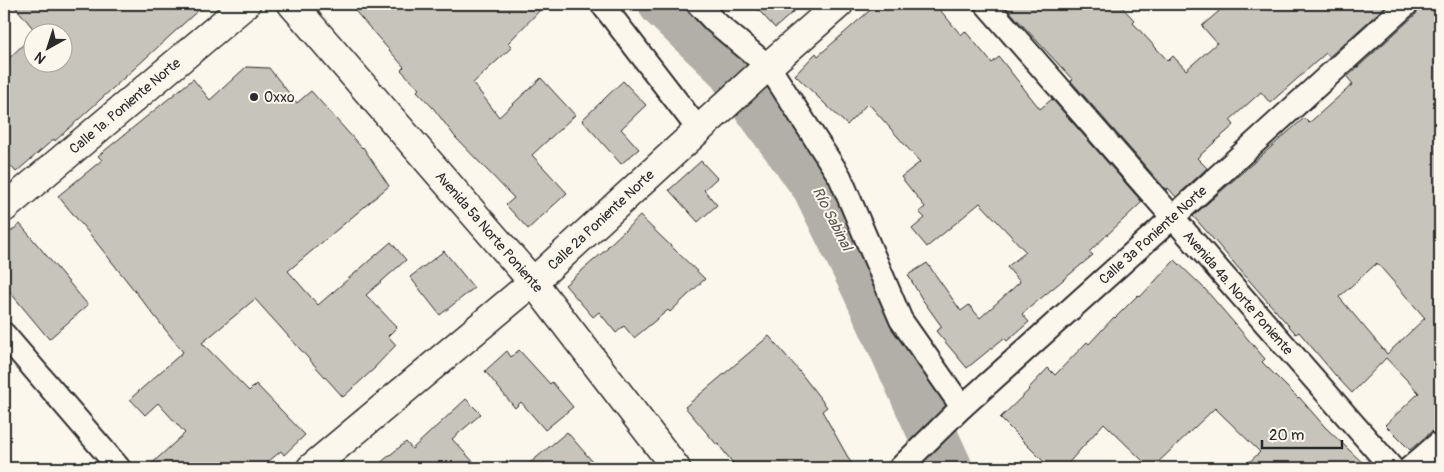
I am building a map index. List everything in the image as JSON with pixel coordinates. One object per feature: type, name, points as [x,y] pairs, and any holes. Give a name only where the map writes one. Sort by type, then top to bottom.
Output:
[{"type":"main road","name":"Calle 1a. Poniente Norte","points":[[4,208],[246,4]]},
{"type":"main road","name":"Avenida 5a Norte Poniente","points":[[292,4],[533,282],[676,468]]},
{"type":"main road","name":"Calle 2a Poniente Norte","points":[[312,468],[533,282],[839,4]]},
{"type":"street","points":[[602,4],[700,129]]},
{"type":"street","points":[[698,4],[762,72],[840,177],[901,320],[957,412]]},
{"type":"street","name":"Avenida 4a. Norte Poniente","points":[[986,4],[1392,468]]},
{"type":"street","name":"Calle 3a Poniente Norte","points":[[900,468],[957,412],[1407,4]]},
{"type":"street","points":[[4,334],[119,468]]},
{"type":"street","points":[[1410,468],[1440,442]]},
{"type":"building","points":[[13,4],[205,4],[55,141],[54,139],[16,172],[4,158],[4,63],[22,46],[22,72],[72,72],[72,22],[28,22]]},
{"type":"building","points":[[349,4],[546,4],[508,43],[512,47],[473,83],[499,117],[541,78],[575,115],[532,155],[567,193],[528,229],[506,205],[514,198],[456,138],[434,109],[417,91],[419,89],[401,70],[404,67]]},
{"type":"building","points":[[753,4],[802,4],[775,28]]},
{"type":"building","points":[[877,4],[935,4],[961,35],[965,31],[992,63],[999,57],[1040,109],[1052,99],[1142,202],[1089,252],[1093,255],[1022,314],[1029,322],[1007,341],[1004,338],[967,368],[936,331],[942,327],[908,275],[927,263],[961,311],[969,305],[980,318],[1020,282],[1007,267],[1026,252],[980,203],[927,247],[912,229],[925,218],[919,212],[925,207],[901,177],[920,162],[868,103],[847,125],[795,75],[816,53],[818,56]]},
{"type":"building","points":[[1003,4],[1119,4],[1135,21],[1133,23],[1168,61],[1173,56],[1186,70],[1217,43],[1202,26],[1227,4],[1388,4],[1329,57],[1326,53],[1270,103],[1261,92],[1230,120],[1234,125],[1197,158],[1207,168],[1176,197],[1168,188],[1166,190],[1071,81],[1073,80]]},
{"type":"building","points":[[1420,4],[1427,4],[1440,19],[1440,429],[1431,432],[1410,450],[1385,425],[1419,393],[1386,358],[1352,393],[1299,332],[1296,334],[1193,216],[1304,118],[1309,123],[1353,84],[1347,77],[1416,14]],"holes":[[[1377,263],[1425,318],[1387,354],[1339,297]]]},
{"type":"building","points":[[246,67],[269,68],[297,103],[311,91],[363,147],[389,186],[288,271],[318,305],[391,242],[406,260],[366,295],[397,327],[388,336],[396,345],[375,368],[343,397],[255,299],[202,343],[249,391],[256,384],[305,435],[284,455],[281,451],[261,468],[147,468],[185,433],[158,403],[145,415],[130,399],[183,352],[58,196],[102,160],[98,156],[193,79],[210,100]]},
{"type":"building","points":[[623,81],[646,105],[621,129],[639,149],[621,164],[582,120]]},
{"type":"building","points":[[701,161],[717,178],[704,190],[717,205],[698,222],[669,190]]},
{"type":"building","points":[[640,216],[705,279],[670,312],[668,310],[634,338],[624,326],[616,333],[599,312],[593,317],[565,285],[608,248]]},
{"type":"building","points":[[20,224],[88,305],[49,339],[4,285],[4,237]]},
{"type":"building","points":[[444,251],[474,288],[440,315],[410,277]]},
{"type":"building","points":[[1175,260],[1205,289],[1265,359],[1262,362],[1368,468],[1243,468],[1260,452],[1215,408],[1152,468],[1104,423],[1064,468],[1050,468],[1000,418],[1029,390],[1048,368],[1055,375],[1087,342],[1089,344],[1114,317],[1138,295],[1140,297]]},
{"type":"building","points":[[769,336],[827,407],[822,411],[854,468],[737,468],[685,407]]},
{"type":"building","points":[[519,350],[550,384],[552,382],[573,407],[545,430],[521,402],[515,408],[485,371],[507,351],[511,357]]},
{"type":"building","points":[[466,399],[481,414],[452,439],[479,468],[374,468],[406,442],[412,449]]},
{"type":"building","points":[[567,432],[598,468],[524,468]]},
{"type":"waterway","name":"Río Sabinal","points":[[663,4],[728,66],[816,186],[867,290],[948,468]]},
{"type":"place","name":"Oxxo","points":[[254,97]]}]
